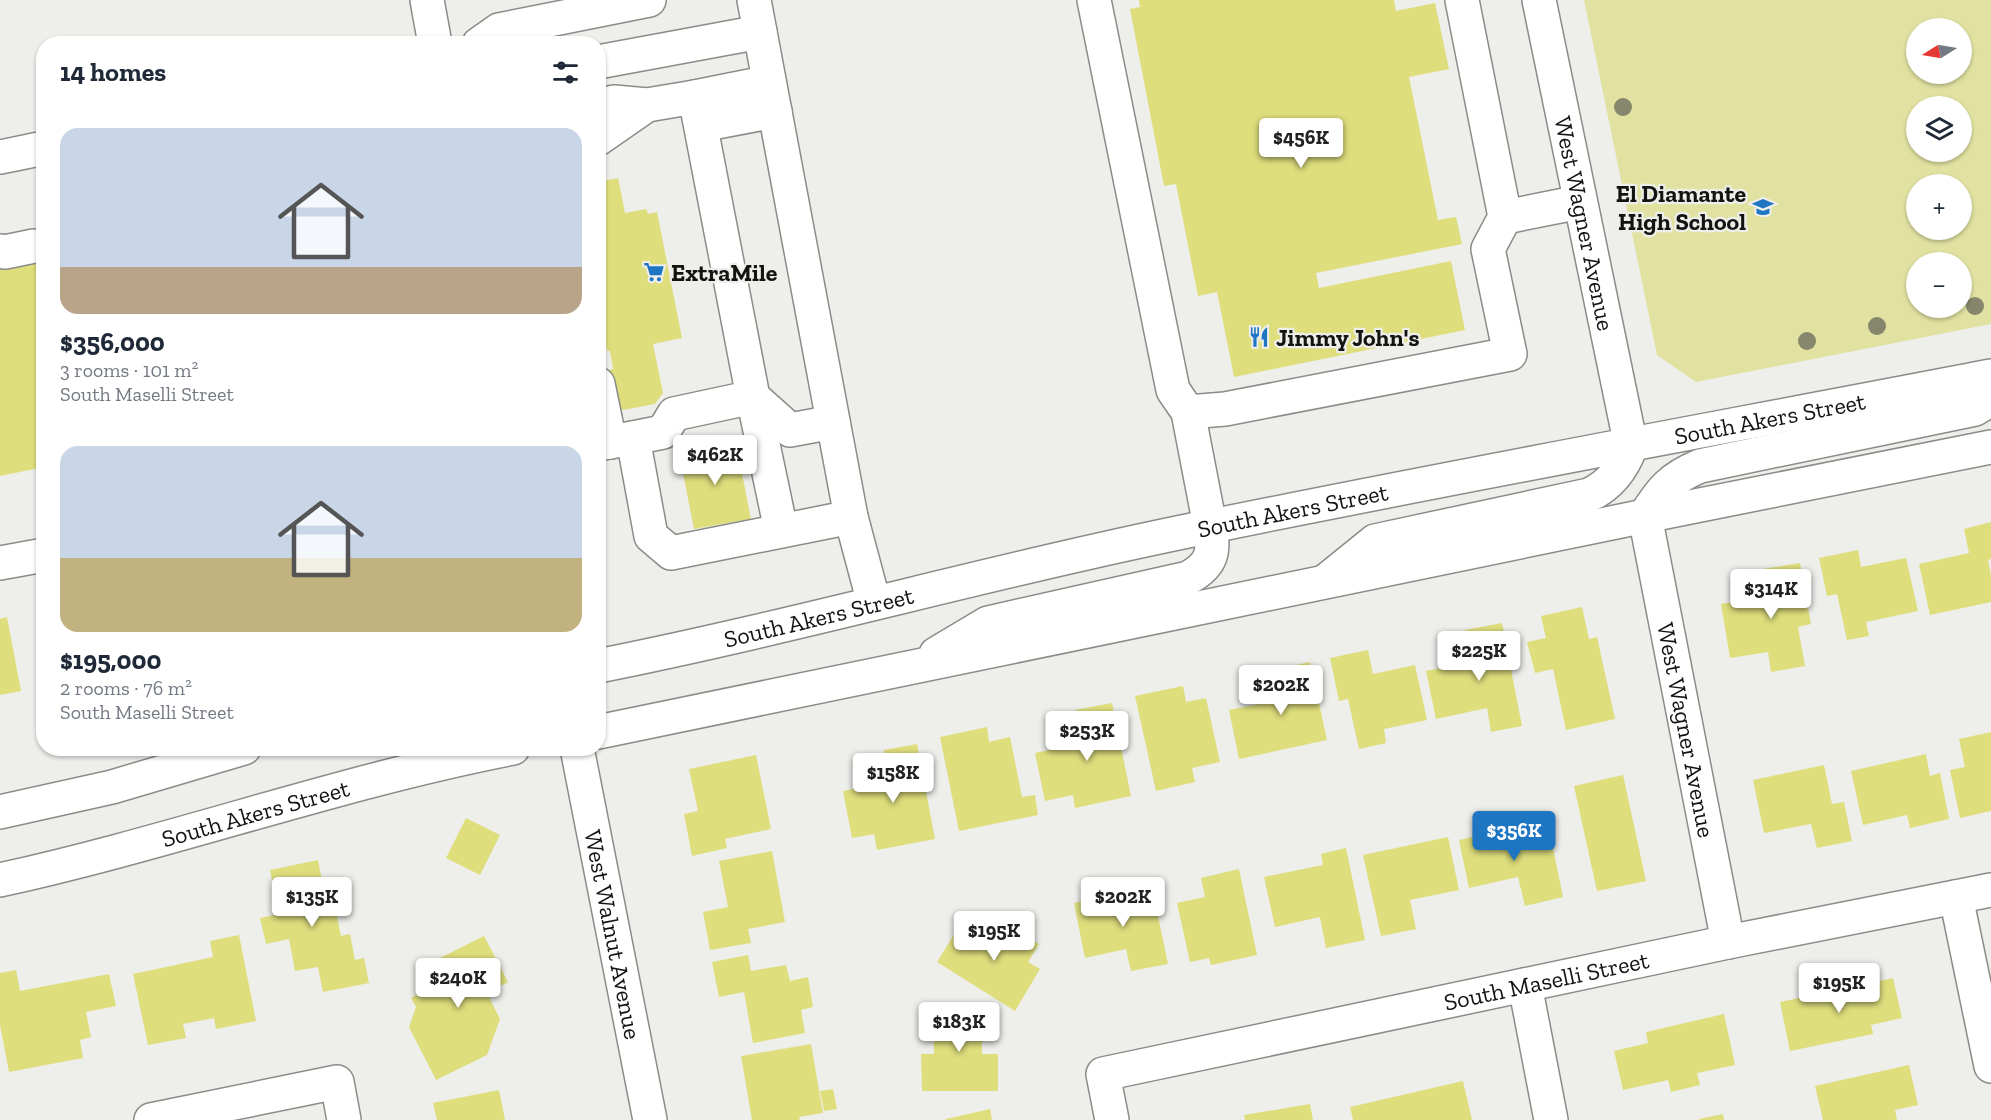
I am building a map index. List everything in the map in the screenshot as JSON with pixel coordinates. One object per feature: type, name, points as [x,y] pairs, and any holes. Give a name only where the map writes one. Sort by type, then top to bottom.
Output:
[{"type":"main road","points":[[427,0],[434,36]]},
{"type":"main road","points":[[490,36],[499,30],[649,0]]},
{"type":"main road","points":[[754,0],[851,517],[873,603]]},
{"type":"main road","points":[[917,666],[988,622],[1188,578],[1201,569],[1210,558],[1213,543],[1188,412],[1173,390],[1094,0]]},
{"type":"main road","points":[[1188,412],[1225,409],[1510,354],[1488,249],[1505,217],[1462,0]]},
{"type":"main road","name":"West Wagner Avenue","points":[[1539,0],[1631,446]]},
{"type":"main road","points":[[606,61],[760,32]]},
{"type":"main road","points":[[606,104],[614,102],[698,111],[772,97]]},
{"type":"main road","points":[[606,133],[647,105]]},
{"type":"main road","points":[[698,111],[781,530]]},
{"type":"main road","points":[[0,157],[36,150]]},
{"type":"main road","points":[[1505,217],[1580,202]]},
{"type":"main road","points":[[0,250],[5,252],[22,240]]},
{"type":"main road","name":"South Akers Street","points":[[606,664],[1210,526],[1991,376]]},
{"type":"main road","points":[[753,397],[790,430],[834,422]]},
{"type":"main road","points":[[614,441],[663,432],[674,414],[753,397]]},
{"type":"main road","points":[[1645,516],[1666,485],[1700,466],[1975,409],[1991,399]]},
{"type":"main road","points":[[606,412],[614,441],[651,536],[671,553],[851,517]]},
{"type":"main road","points":[[1322,584],[1375,541],[1589,495],[1614,478],[1631,446]]},
{"type":"main road","points":[[606,730],[1991,447]]},
{"type":"main road","name":"West Wagner Avenue","points":[[1645,516],[1728,942]]},
{"type":"main road","points":[[0,563],[36,556]]},
{"type":"main road","points":[[0,812],[112,787],[216,756]]},
{"type":"main road","name":"South Akers Street","points":[[0,880],[93,858],[362,782],[477,756]]},
{"type":"main road","name":"West Walnut Avenue","points":[[579,756],[650,1120]]},
{"type":"main road","name":"South Maselli Street","points":[[1112,1120],[1103,1074],[1728,942],[1991,890]]},
{"type":"main road","points":[[1956,897],[1991,1066]]},
{"type":"main road","points":[[1525,985],[1551,1120]]},
{"type":"main road","points":[[151,1120],[337,1082],[344,1120]]},
{"type":"green space","name":"El Diamante High School","points":[[1584,0],[1991,0],[1991,324],[1696,382],[1657,355]]},
{"type":"building","points":[[1139,0],[1394,0],[1396,11],[1435,3],[1449,69],[1409,77],[1438,220],[1456,217],[1462,244],[1316,273],[1319,288],[1451,261],[1465,330],[1234,377],[1217,292],[1198,296],[1176,184],[1164,186],[1130,9],[1140,7]]},
{"type":"building","points":[[618,178],[625,213],[646,209],[648,214],[657,212],[682,338],[653,344],[663,393],[655,404],[623,410],[612,403],[606,371],[613,369],[610,351],[607,351],[606,346],[606,180]]},
{"type":"building","points":[[36,261],[36,469],[0,476],[0,268]]},
{"type":"building","points":[[736,443],[751,519],[694,529],[679,453]]},
{"type":"building","points":[[1991,522],[1991,559],[1988,560],[1991,576],[1991,602],[1930,615],[1919,564],[1969,553],[1964,529]]},
{"type":"building","points":[[1858,550],[1861,567],[1906,558],[1918,611],[1866,622],[1869,636],[1847,640],[1837,594],[1827,596],[1819,558]]},
{"type":"building","points":[[1800,563],[1811,624],[1798,627],[1805,666],[1771,672],[1768,652],[1730,658],[1721,604],[1767,596],[1762,569]]},
{"type":"building","points":[[1582,607],[1589,639],[1597,637],[1615,719],[1566,730],[1553,669],[1535,673],[1527,642],[1546,638],[1541,616]]},
{"type":"building","points":[[7,617],[21,691],[0,695],[0,619]]},
{"type":"building","points":[[1502,623],[1522,726],[1491,732],[1487,708],[1436,719],[1426,671],[1472,662],[1465,630]]},
{"type":"building","points":[[1368,650],[1373,674],[1415,665],[1427,720],[1384,729],[1386,743],[1359,749],[1348,699],[1339,701],[1330,658]]},
{"type":"building","points":[[1310,662],[1327,740],[1239,759],[1229,710],[1279,700],[1273,670]]},
{"type":"building","points":[[1183,686],[1186,702],[1206,698],[1220,762],[1192,768],[1195,782],[1156,791],[1135,696]]},
{"type":"building","points":[[1112,703],[1131,796],[1075,808],[1073,795],[1045,801],[1035,753],[1081,743],[1075,710]]},
{"type":"building","points":[[987,727],[989,742],[1010,737],[1022,797],[1035,795],[1038,815],[959,831],[940,737]]},
{"type":"building","points":[[1991,732],[1991,811],[1960,818],[1950,770],[1965,767],[1959,739]]},
{"type":"building","points":[[917,744],[935,839],[877,850],[874,834],[852,838],[843,791],[890,782],[884,750]]},
{"type":"building","points":[[1926,754],[1930,776],[1940,773],[1949,819],[1910,828],[1907,815],[1863,825],[1851,771]]},
{"type":"building","points":[[756,755],[771,829],[725,839],[727,848],[692,856],[684,814],[698,811],[689,769]]},
{"type":"building","points":[[1824,765],[1832,804],[1844,802],[1852,841],[1817,848],[1811,824],[1764,833],[1753,780]]},
{"type":"building","points":[[1623,775],[1646,881],[1597,891],[1574,786]]},
{"type":"building","points":[[466,818],[500,835],[480,875],[446,858]]},
{"type":"building","points":[[1529,824],[1532,838],[1550,834],[1563,897],[1525,906],[1518,877],[1469,888],[1459,840]]},
{"type":"building","points":[[1448,837],[1459,890],[1410,900],[1416,929],[1381,936],[1363,855]]},
{"type":"building","points":[[1346,848],[1365,940],[1326,948],[1320,917],[1275,927],[1264,877],[1323,865],[1321,854]]},
{"type":"building","points":[[772,851],[785,922],[748,929],[751,943],[710,950],[703,912],[728,907],[719,861]]},
{"type":"building","points":[[318,860],[326,903],[334,902],[341,936],[350,934],[355,960],[364,958],[369,983],[323,992],[318,967],[295,971],[289,939],[266,944],[260,918],[279,914],[270,870]]},
{"type":"building","points":[[1239,869],[1257,955],[1211,965],[1209,958],[1190,962],[1177,903],[1205,897],[1201,878]]},
{"type":"building","points":[[1152,887],[1168,964],[1131,971],[1126,949],[1085,958],[1074,903]]},
{"type":"building","points":[[993,916],[1039,944],[1028,962],[1040,969],[1015,1011],[937,962],[958,928],[978,941]]},
{"type":"building","points":[[239,935],[256,1021],[216,1029],[214,1018],[183,1024],[186,1038],[148,1045],[133,974],[213,957],[210,941]]},
{"type":"building","points":[[484,936],[508,982],[487,993],[500,1019],[487,1055],[436,1080],[409,1027],[416,1007],[411,998],[420,993],[425,974],[441,966],[438,959]]},
{"type":"building","points":[[748,955],[751,971],[786,965],[790,981],[808,977],[813,1007],[801,1010],[805,1033],[753,1043],[744,992],[719,997],[712,962]]},
{"type":"building","points":[[16,970],[20,991],[109,974],[116,1006],[86,1012],[91,1037],[80,1040],[83,1058],[9,1072],[0,1025],[0,973]]},
{"type":"building","points":[[1893,978],[1902,1018],[1871,1025],[1873,1034],[1790,1051],[1780,1002]]},
{"type":"building","points":[[933,1004],[981,1004],[982,1054],[998,1054],[998,1091],[922,1091],[921,1054],[934,1054]]},
{"type":"building","points":[[1724,1014],[1735,1065],[1697,1073],[1700,1085],[1671,1092],[1668,1080],[1623,1090],[1614,1051],[1648,1043],[1646,1032]]},
{"type":"building","points":[[811,1044],[823,1113],[799,1117],[800,1120],[752,1120],[741,1056]]},
{"type":"building","points":[[1909,1065],[1918,1105],[1895,1110],[1897,1120],[1823,1120],[1815,1086]]},
{"type":"building","points":[[1463,1081],[1472,1120],[1353,1120],[1350,1107]]},
{"type":"building","points":[[833,1089],[837,1109],[824,1111],[820,1091]]},
{"type":"building","points":[[499,1090],[505,1120],[437,1120],[433,1103]]},
{"type":"building","points":[[1310,1104],[1313,1120],[1245,1120],[1244,1115]]},
{"type":"building","points":[[990,1109],[992,1120],[946,1120],[946,1119]]},
{"type":"building","points":[[1723,1114],[1724,1120],[1699,1120],[1699,1119]]},
{"type":"place","name":"El Diamante High School","points":[[1763,207]]},
{"type":"place","name":"ExtraMile","points":[[654,272]]},
{"type":"place","name":"Jimmy John's","points":[[1259,337]]}]
